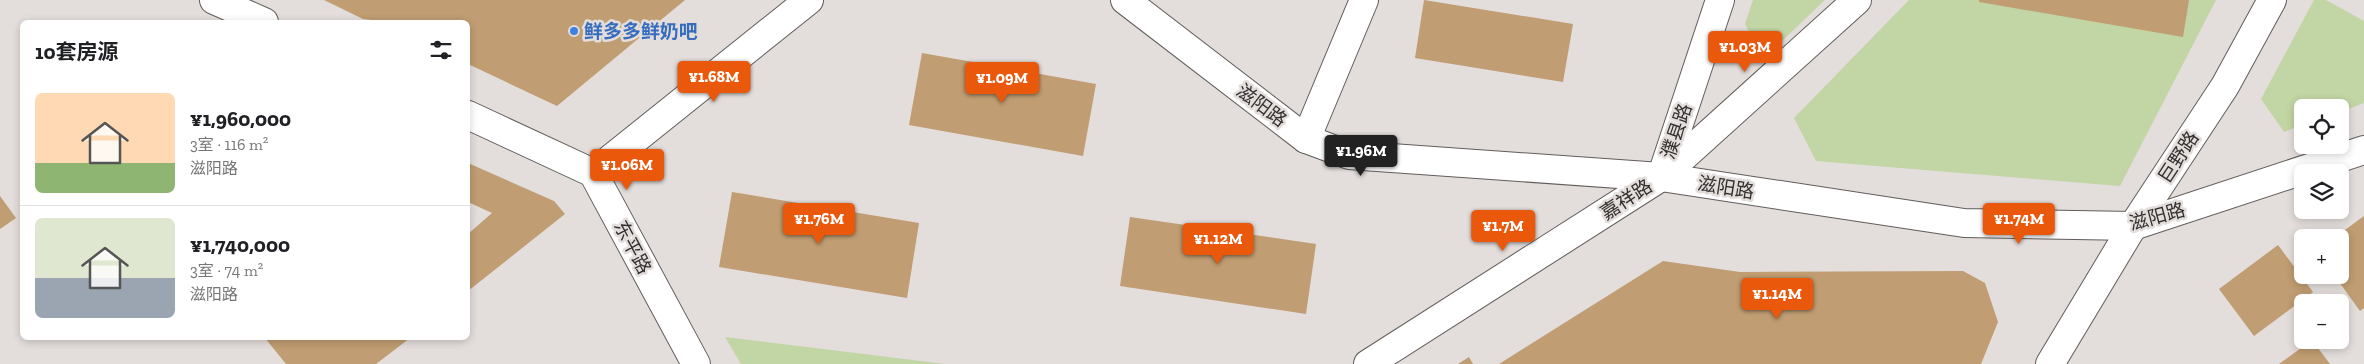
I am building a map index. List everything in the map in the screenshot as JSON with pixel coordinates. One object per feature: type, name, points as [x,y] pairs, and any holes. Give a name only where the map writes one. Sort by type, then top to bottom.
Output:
[{"type":"street","points":[[214,0],[259,20]]},
{"type":"street","points":[[470,116],[593,173],[809,0]]},
{"type":"street","name":"滋阳路","points":[[1125,0],[1306,139],[1349,155],[1661,177],[1964,223],[2133,226],[2364,150]]},
{"type":"street","points":[[1306,139],[1364,0]]},
{"type":"street","name":"濮县路","points":[[1661,177],[1720,0]]},
{"type":"street","name":"嘉祥路","points":[[1368,364],[1661,177],[1857,0]]},
{"type":"street","name":"巨野路","points":[[2050,364],[2133,226],[2225,86],[2272,0]]},
{"type":"street","name":"东平路","points":[[593,173],[696,364]]},
{"type":"green space","points":[[1753,0],[1825,0],[1763,59],[1745,24]]},
{"type":"green space","points":[[1909,0],[2216,0],[2120,186],[1816,161],[1794,118]]},
{"type":"green space","points":[[2314,0],[2326,0],[2364,21],[2364,103],[2349,109],[2349,99],[2294,99],[2294,128],[2284,132],[2261,99]]},
{"type":"green space","points":[[725,337],[945,364],[741,364]]},
{"type":"building","points":[[324,0],[685,0],[557,106],[470,65],[470,20],[363,19]]},
{"type":"building","points":[[1424,0],[1573,24],[1563,82],[1415,58]]},
{"type":"building","points":[[1979,0],[2189,0],[2183,37],[1979,2]]},
{"type":"building","points":[[922,53],[1096,84],[1083,156],[909,125]]},
{"type":"building","points":[[470,164],[554,201],[565,214],[470,289],[470,232],[492,213],[470,203]]},
{"type":"building","points":[[732,192],[919,223],[907,298],[719,267]]},
{"type":"building","points":[[0,196],[16,218],[0,229]]},
{"type":"building","points":[[2364,216],[2364,308],[2360,311],[2340,284],[2349,284],[2349,229],[2346,229]]},
{"type":"building","points":[[1130,217],[1316,244],[1306,314],[1120,286]]},
{"type":"building","points":[[2278,245],[2294,266],[2294,284],[2307,284],[2313,292],[2310,294],[2294,294],[2294,306],[2254,336],[2219,289]]},
{"type":"building","points":[[1663,261],[1740,272],[1963,271],[1985,283],[1998,322],[1981,364],[1499,364]]},
{"type":"building","points":[[267,340],[407,340],[376,364],[286,364]]},
{"type":"building","points":[[2300,349],[2319,349],[2330,364],[2279,364]]},
{"type":"building","points":[[1469,357],[1473,364],[1458,364]]},
{"type":"place","name":"鲜多多鲜奶吧","points":[[574,31]]}]
